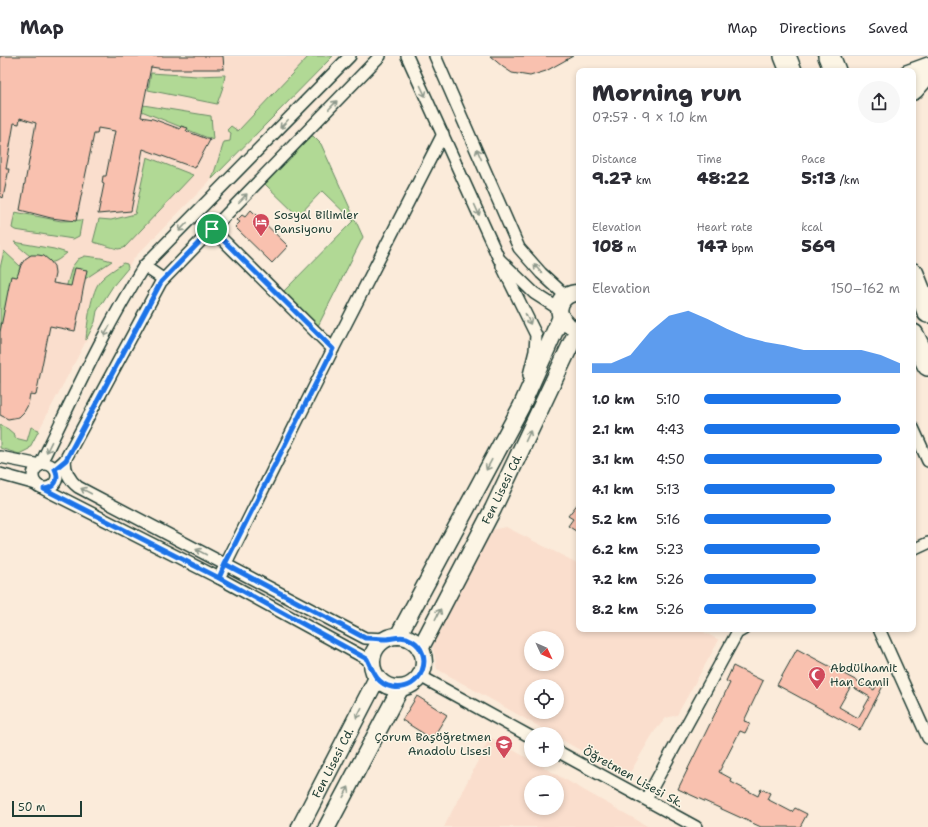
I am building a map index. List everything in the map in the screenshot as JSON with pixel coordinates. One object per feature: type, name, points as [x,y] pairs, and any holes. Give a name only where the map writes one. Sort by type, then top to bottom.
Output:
[{"type":"highway","points":[[772,56],[775,68]]},
{"type":"highway","points":[[785,56],[790,68]]},
{"type":"highway","points":[[829,56],[835,68]]},
{"type":"highway","points":[[916,86],[928,72]]},
{"type":"highway","points":[[916,282],[928,312]]},
{"type":"highway","points":[[916,341],[928,365]]},
{"type":"street","points":[[350,56],[144,266],[119,308],[40,465],[34,471],[33,479],[40,486],[52,487],[55,484],[56,471],[66,460],[163,279],[380,56]]},
{"type":"street","points":[[407,56],[499,259],[536,336],[536,351],[521,406]]},
{"type":"street","points":[[435,56],[519,248],[541,273],[569,298]]},
{"type":"street","points":[[915,68],[928,64]]},
{"type":"street","points":[[916,79],[928,69]]},
{"type":"street","points":[[219,578],[333,349],[443,134]]},
{"type":"street","points":[[212,229],[333,349]]},
{"type":"street","points":[[499,259],[534,293],[569,298]]},
{"type":"street","points":[[144,266],[163,279]]},
{"type":"street","points":[[569,298],[568,325],[576,326]]},
{"type":"street","name":"Fen Lisesi Cd.","points":[[392,637],[521,406],[569,298]]},
{"type":"street","name":"Fen Lisesi Cd.","points":[[420,649],[493,509],[576,333]]},
{"type":"street","points":[[916,435],[928,461]]},
{"type":"street","points":[[0,457],[40,465],[48,464],[56,471],[70,479],[78,487],[365,638],[392,637],[411,640],[420,649],[424,659],[423,669],[420,676],[410,686],[400,689],[387,686],[374,673],[367,659],[219,578],[40,486],[0,474]]},
{"type":"street","points":[[66,460],[67,473],[70,479]]},
{"type":"street","points":[[916,549],[928,543]]},
{"type":"street","points":[[646,799],[739,632]]},
{"type":"street","points":[[880,632],[928,738]]},
{"type":"street","points":[[374,673],[372,656],[378,646],[392,637]]},
{"type":"street","name":"Fen Lisesi Cd.","points":[[300,827],[374,673]]},
{"type":"street","points":[[420,676],[524,733]]},
{"type":"street","name":"Fen Lisesi Cd.","points":[[328,827],[400,689]]},
{"type":"street","name":"Öğretmen Lisesi Sk.","points":[[564,755],[696,827]]},
{"type":"shaded area","points":[[0,56],[333,56],[135,257],[113,286],[97,311],[94,326],[29,449],[19,454],[0,448]]},
{"type":"shaded area","points":[[506,527],[576,562],[576,632],[704,632],[719,640],[677,715],[666,718],[654,732],[631,771],[622,774],[564,741],[564,727],[540,727],[525,719],[564,719],[564,679],[524,679],[524,718],[437,669],[432,644],[491,530]]},
{"type":"shaded area","name":"Çorum Başöğretmen Anadolu Lisesi","points":[[490,737],[524,756],[524,767],[543,767],[557,775],[524,775],[524,815],[564,815],[564,779],[649,827],[444,827]]},
{"type":"green space","points":[[309,56],[333,56],[212,179],[224,142],[230,141],[231,133],[227,130],[231,126],[238,131]]},
{"type":"green space","points":[[151,73],[197,76],[225,75],[223,87],[217,104],[148,90]]},
{"type":"green space","points":[[143,105],[211,116],[213,140],[139,110]]},
{"type":"green space","points":[[308,136],[313,136],[321,144],[363,237],[318,326],[282,293],[353,221],[322,191],[298,216],[265,184]]},
{"type":"green space","points":[[147,157],[193,175],[124,248],[118,249],[93,242],[99,219],[111,220],[135,214]]},
{"type":"green space","points":[[15,212],[61,221],[82,220],[79,236],[73,239],[15,230],[12,228]]},
{"type":"green space","points":[[14,242],[54,249],[67,253],[56,261],[50,263],[39,261],[33,258]]},
{"type":"green space","points":[[4,251],[20,266],[0,383],[0,268]]},
{"type":"green space","points":[[85,256],[112,261],[79,283],[56,323],[72,267],[78,259]]},
{"type":"green space","points":[[123,263],[127,264],[128,268],[113,286],[97,311],[95,322],[86,340],[90,308],[95,291],[101,280],[106,275]]},
{"type":"green space","points":[[0,425],[15,435],[15,438],[27,441],[31,427],[39,430],[29,449],[19,454],[0,448]]},
{"type":"building","points":[[0,56],[223,56],[224,69],[164,69],[151,67],[141,117],[153,119],[180,129],[181,126],[188,128],[186,131],[210,140],[195,168],[143,149],[131,211],[98,214],[104,184],[102,183],[103,176],[106,176],[115,131],[98,128],[97,134],[94,134],[76,221],[51,218],[20,210],[36,123],[20,118],[19,124],[14,123],[6,169],[9,169],[3,198],[0,197]]},
{"type":"building","points":[[490,56],[573,56],[546,71],[530,76],[512,73]]},
{"type":"building","name":"Sosyal Bilimler Pansiyonu","points":[[251,210],[288,246],[272,263],[235,227],[240,222],[237,220],[242,215],[245,217]]},
{"type":"building","points":[[31,255],[44,256],[54,266],[55,274],[53,283],[71,286],[75,268],[87,270],[75,331],[50,326],[36,395],[30,394],[28,405],[19,417],[8,419],[0,415],[0,332],[11,276],[17,277],[21,265],[25,259]]},
{"type":"building","points":[[576,506],[576,531],[568,526],[573,519],[568,516]]},
{"type":"building","name":"Abdülhamit Han Camii","points":[[797,649],[874,690],[879,681],[884,684],[860,730],[777,685]],"holes":[[[851,686],[870,697],[858,718],[839,707]]]},
{"type":"building","points":[[733,666],[763,681],[744,721],[750,723],[745,733],[740,731],[719,772],[732,779],[731,782],[758,796],[761,789],[770,793],[767,799],[792,812],[795,808],[807,814],[800,827],[761,827],[678,789],[730,683],[726,681]]},
{"type":"building","points":[[417,696],[447,715],[432,739],[402,720]]},
{"type":"place","name":"Sosyal Bilimler Pansiyonu","points":[[261,237]]},
{"type":"place","name":"Abdülhamit Han Camii","points":[[817,690]]},
{"type":"place","name":"Çorum Başöğretmen Anadolu Lisesi","points":[[504,759]]},
{"type":"route","points":[[212,229],[161,282],[66,460],[55,469],[58,476],[55,484],[52,487],[44,489],[219,578],[225,564],[365,638],[387,639],[398,636],[411,640],[420,649],[424,659],[423,669],[420,676],[410,686],[400,689],[387,686],[377,678],[367,659],[219,578],[225,564],[333,349],[212,229]]}]
